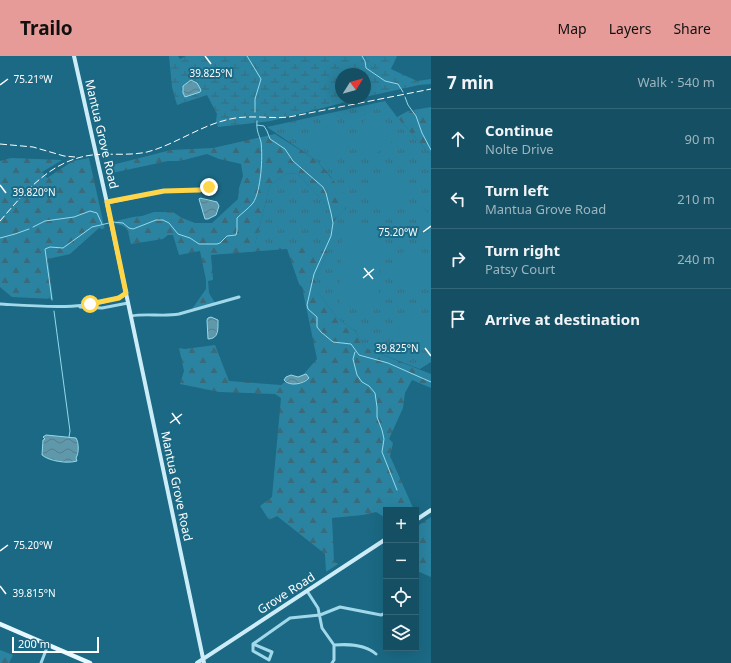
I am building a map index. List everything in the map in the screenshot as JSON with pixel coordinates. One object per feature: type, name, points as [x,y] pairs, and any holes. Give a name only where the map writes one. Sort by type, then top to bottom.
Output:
[{"type":"main road","name":"Mantua Grove Road","points":[[74,56],[107,202],[204,661]]},
{"type":"main road","points":[[419,518],[431,510]]},
{"type":"main road","name":"Grove Road","points":[[196,663],[204,661],[383,541]]},
{"type":"main road","points":[[0,624],[90,663]]},
{"type":"street","points":[[107,202],[164,191],[200,190],[209,187]]},
{"type":"street","points":[[78,306],[119,298],[126,293]]},
{"type":"street","points":[[131,316],[171,316],[239,298]]},
{"type":"street","points":[[0,304],[102,308],[128,304]]},
{"type":"street","points":[[307,592],[318,608],[322,628],[334,645],[334,660],[332,663]]},
{"type":"street","points":[[253,644],[290,618],[320,615],[340,607],[383,614]]},
{"type":"street","points":[[253,644],[272,652],[269,660],[253,652],[253,644]]},
{"type":"street","points":[[334,645],[347,644],[370,650],[376,654]]},
{"type":"street","points":[[41,663],[48,645]]},
{"type":"green space","points":[[169,56],[178,56],[180,59],[186,56],[397,56],[391,69],[417,81],[431,79],[431,84],[419,85],[371,96],[371,68],[335,68],[335,104],[338,104],[271,121],[218,127],[216,121],[217,114],[207,95],[177,105],[172,87]],"holes":[[[193,80],[195,81],[186,97],[183,93],[183,86],[189,81]]]},
{"type":"green space","points":[[385,101],[397,117],[431,155],[431,362],[420,369],[365,348],[355,331],[337,318],[317,291],[317,276],[328,252],[255,244],[270,185],[287,173],[298,174],[327,206],[333,222],[347,207],[331,177],[317,161],[267,127]]},
{"type":"green space","points":[[431,107],[431,155],[397,117],[408,111]]},
{"type":"green space","points":[[375,113],[401,135],[375,154],[368,150],[364,145],[360,134],[361,127],[364,122],[368,117]]},
{"type":"green space","points":[[334,121],[341,124],[345,129],[349,141],[345,153],[341,158],[334,162],[308,140]]},
{"type":"green space","points":[[275,134],[317,161],[347,197],[347,207],[333,222],[327,206],[298,174],[287,173],[270,185],[255,244],[284,243],[328,252],[317,276],[317,291],[337,318],[355,331],[365,348],[431,374],[431,388],[412,380],[405,393],[403,408],[389,439],[393,443],[390,456],[413,507],[383,507],[383,516],[376,512],[363,515],[332,518],[334,561],[338,564],[326,572],[325,554],[277,516],[269,520],[260,506],[272,497],[281,398],[275,394],[219,392],[180,384],[184,371],[179,348],[185,349],[215,345],[229,381],[281,385],[285,382],[291,384],[305,382],[306,374],[302,376],[317,359],[302,287],[299,284],[287,249],[211,255],[213,280],[208,281],[209,293],[215,303],[192,309],[206,289],[206,280],[200,251],[179,255],[173,235],[168,235],[163,239],[131,244],[127,230],[123,226],[115,224],[116,221],[154,212],[173,212],[182,218],[195,223],[212,223],[238,199],[239,188],[243,176],[241,164],[219,159],[207,154],[180,161],[168,161],[112,173],[112,165],[171,150],[213,148]]},
{"type":"green space","points":[[11,158],[62,160],[42,172],[47,178],[73,161],[89,158],[105,230],[99,228],[70,254],[48,259],[53,299],[12,297],[0,287],[0,161]]},
{"type":"green space","points":[[386,173],[401,179],[408,192],[382,214],[367,185],[375,177]]},
{"type":"green space","points":[[419,203],[431,217],[431,222],[423,228],[409,210]]},
{"type":"green space","points":[[342,228],[381,230],[378,309],[339,307]]},
{"type":"green space","points":[[414,243],[431,261],[431,280],[414,295],[402,284],[398,269],[402,254]]},
{"type":"green space","points":[[413,310],[431,326],[431,343],[414,355],[402,346],[398,333],[402,320],[406,314]]},
{"type":"green space","points":[[431,517],[431,577],[419,572],[419,525]]},
{"type":"green space","points":[[0,650],[13,655],[9,663],[0,663]]},
{"type":"water","points":[[191,80],[197,83],[201,90],[200,92],[185,97],[183,93],[183,86]]},
{"type":"water","points":[[199,199],[217,202],[219,206],[216,215],[205,219]]},
{"type":"water","points":[[211,317],[218,320],[218,330],[212,339],[208,339],[207,320]]},
{"type":"water","points":[[306,374],[309,378],[304,382],[293,384],[284,380],[286,377],[291,375],[298,377]]},
{"type":"water","points":[[46,435],[76,438],[78,443],[77,461],[58,461],[49,459],[42,455],[43,440],[45,439],[43,437]]},
{"type":"waterway","points":[[247,56],[261,79],[255,99],[255,112]]},
{"type":"waterway","points":[[362,56],[365,61],[366,68],[385,81],[398,84],[403,92]]},
{"type":"waterway","points":[[405,97],[408,105],[416,116],[422,133],[431,150]]},
{"type":"waterway","points":[[113,222],[123,223],[129,228],[133,229],[156,220],[163,220],[169,223],[178,234],[190,238],[199,244],[217,244],[227,236],[236,235],[237,218],[253,203],[256,198],[260,182],[262,148],[257,130],[257,121]]},
{"type":"waterway","points":[[257,125],[264,126],[270,139],[285,149],[293,161],[323,187],[326,193],[333,223],[331,236],[314,274],[307,305],[308,309],[317,317],[317,327],[333,342],[351,344],[359,355],[388,363],[431,382]]},
{"type":"waterway","points":[[33,227],[45,221],[74,217],[90,211],[97,213],[102,224]]},
{"type":"waterway","points":[[52,300],[45,249],[50,247],[63,248],[92,227],[109,223]]},
{"type":"waterway","points":[[0,238],[29,229]]},
{"type":"waterway","points":[[54,311],[70,431],[69,437]]},
{"type":"waterway","points":[[355,352],[353,359],[357,375],[362,382],[369,386],[375,393],[377,417],[384,439],[382,452],[397,490]]},
{"type":"railway","points":[[0,221],[19,199],[40,179],[51,170],[77,158],[92,155],[133,154],[147,152],[167,145],[216,123],[234,118],[289,117],[431,89]]},
{"type":"railway","points":[[0,144],[33,147],[64,156],[75,157]]},
{"type":"route","points":[[90,304],[119,298],[126,293],[107,202],[164,191],[200,190],[209,187]]}]
